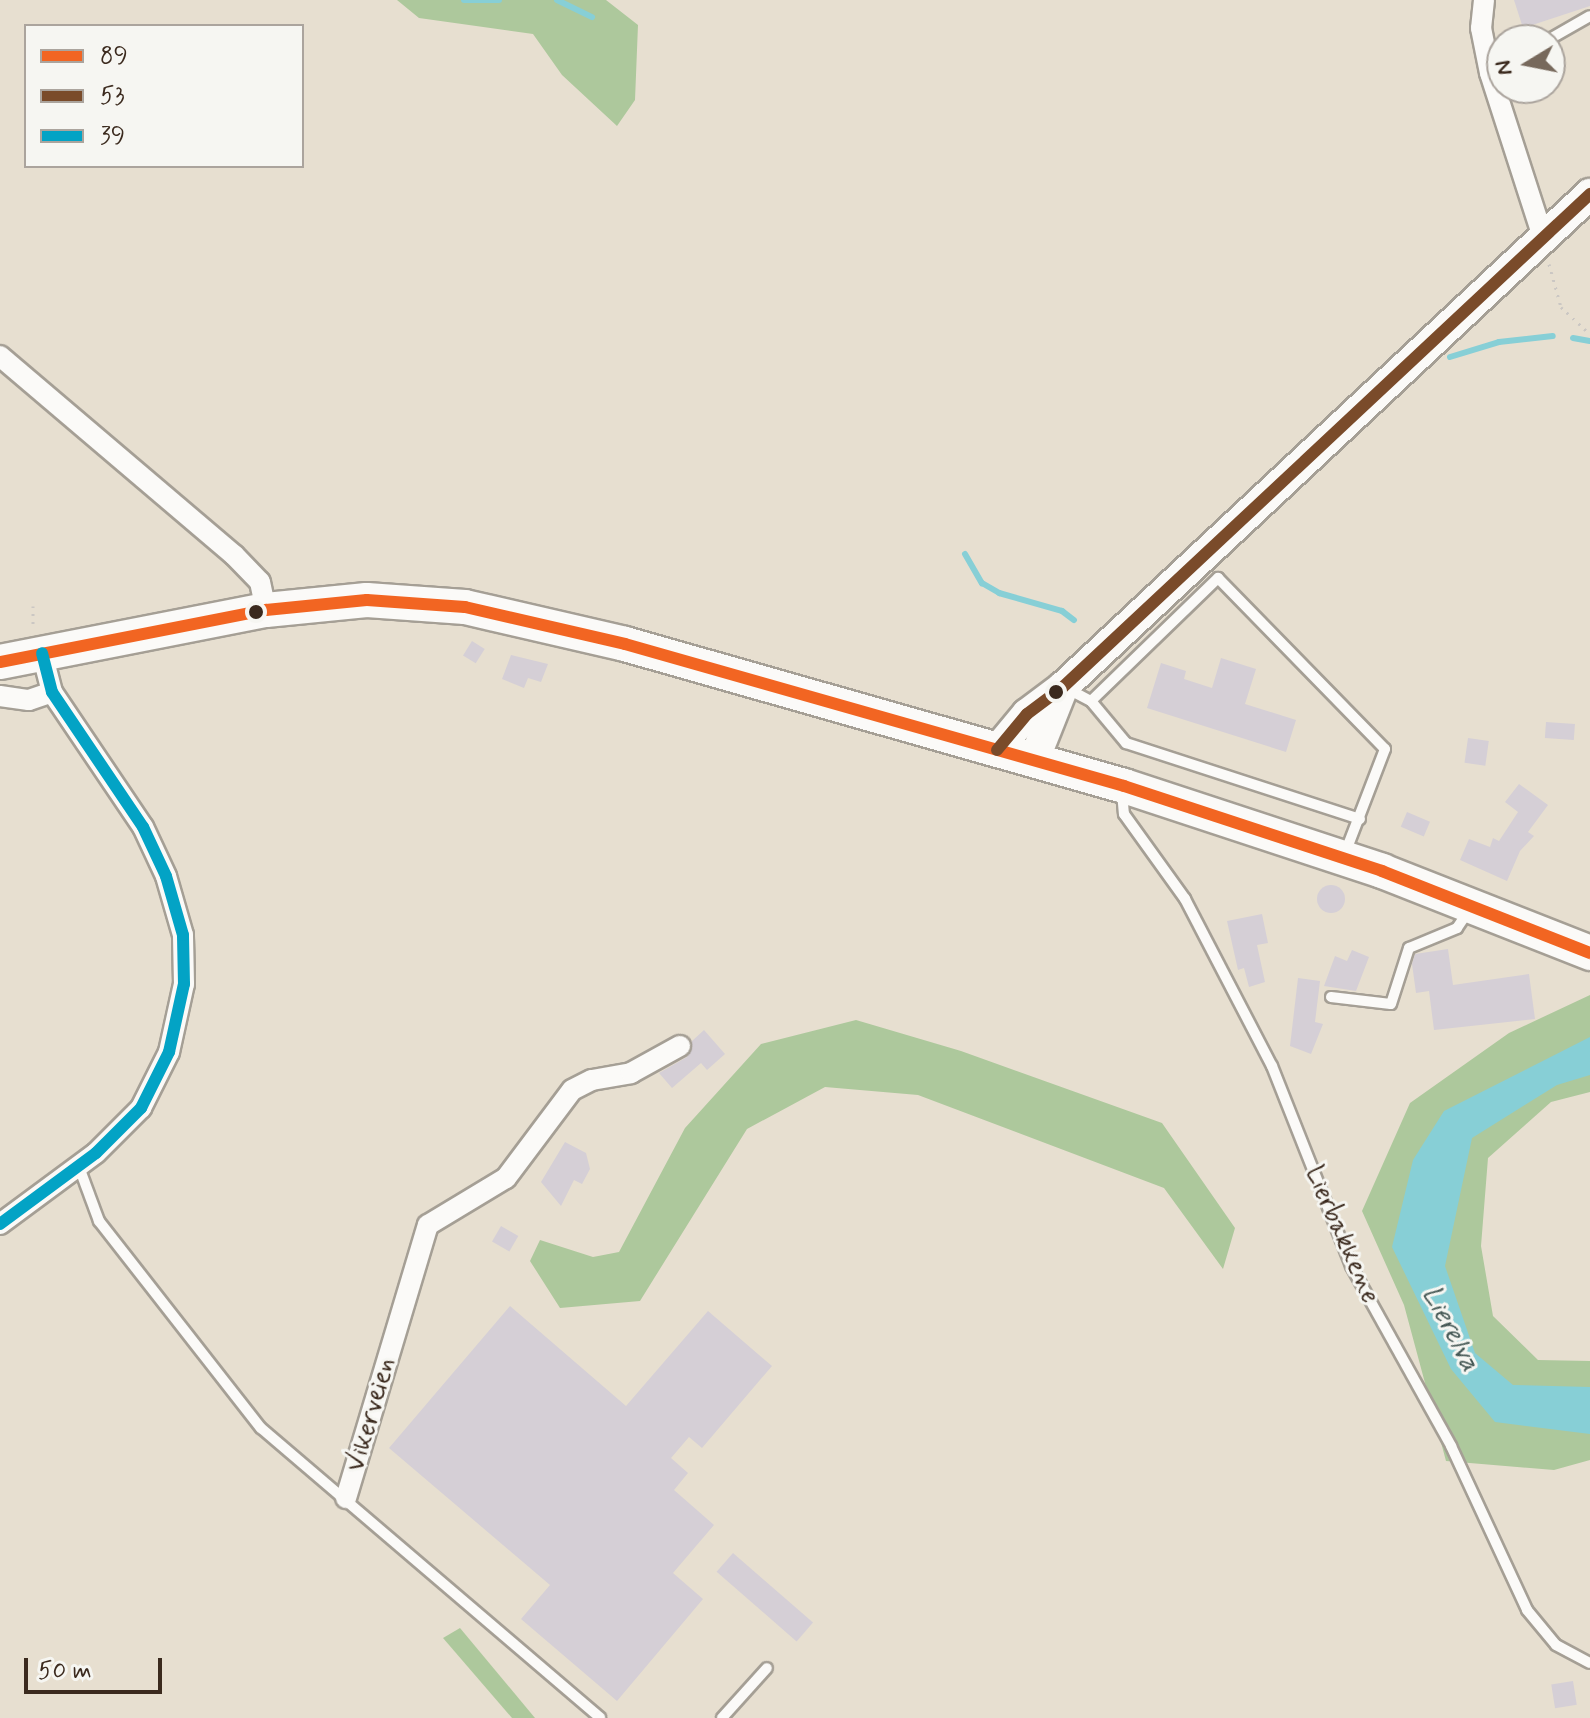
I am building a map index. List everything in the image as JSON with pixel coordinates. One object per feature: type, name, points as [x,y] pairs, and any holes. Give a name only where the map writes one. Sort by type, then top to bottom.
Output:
[{"type":"main road","points":[[997,750],[1027,714],[1063,687],[1590,194]]},
{"type":"main road","points":[[0,662],[266,610],[367,600],[465,607],[612,641],[1124,786],[1343,857],[1590,953]]},
{"type":"main road","points":[[1034,760],[1063,687]]},
{"type":"street","points":[[1484,0],[1481,28],[1486,42]]},
{"type":"street","points":[[1506,104],[1543,237]]},
{"type":"street","points":[[0,356],[234,555],[260,582],[266,610]]},
{"type":"street","points":[[0,1224],[79,1167],[132,1119],[149,1096],[178,1021],[185,958],[179,915],[151,842],[52,692],[42,653]]},
{"type":"street","points":[[0,696],[29,700],[52,692]]},
{"type":"street","name":"Vikerveien","points":[[346,1498],[363,1456],[417,1246],[428,1225],[506,1178],[572,1090],[592,1080],[631,1073],[680,1046]]},
{"type":"lane","points":[[1566,30],[1590,16]]},
{"type":"lane","points":[[1091,701],[1218,578],[1385,749],[1343,857]]},
{"type":"lane","points":[[1063,687],[1091,701],[1126,743],[1360,819]]},
{"type":"lane","name":"Lierbakkene","points":[[1124,786],[1124,814],[1185,899],[1256,1034],[1294,1116],[1351,1266],[1451,1446],[1527,1610],[1556,1645],[1590,1663]]},
{"type":"lane","points":[[1331,997],[1391,1004],[1409,948],[1423,938],[1457,928],[1473,906]]},
{"type":"lane","name":"Vikerveien","points":[[79,1167],[99,1221],[235,1401],[284,1451],[346,1498]]},
{"type":"lane","points":[[346,1498],[600,1718]]},
{"type":"lane","points":[[722,1718],[767,1668]]},
{"type":"path","points":[[1543,237],[1561,307],[1590,334]]},
{"type":"green space","points":[[397,0],[606,0],[638,25],[635,100],[617,126],[562,75],[533,34],[419,18]]},
{"type":"green space","points":[[1590,995],[1590,1092],[1551,1102],[1488,1158],[1481,1246],[1493,1316],[1538,1360],[1590,1361],[1590,1460],[1554,1470],[1446,1461],[1404,1305],[1362,1211],[1410,1103],[1509,1033]]},
{"type":"green space","points":[[856,1020],[961,1051],[1162,1123],[1235,1228],[1223,1269],[1164,1188],[918,1095],[825,1087],[747,1129],[640,1301],[560,1308],[530,1261],[540,1240],[593,1257],[619,1252],[685,1128],[761,1044]]},
{"type":"green space","points":[[460,1628],[535,1718],[512,1718],[443,1638]]},
{"type":"water","name":"Lierelva","points":[[1590,1037],[1590,1075],[1557,1085],[1472,1138],[1445,1266],[1475,1353],[1513,1385],[1590,1387],[1590,1434],[1495,1422],[1451,1369],[1392,1247],[1413,1160],[1444,1111]]},
{"type":"building","points":[[1514,0],[1590,0],[1590,6],[1535,24],[1522,24]]},
{"type":"building","points":[[472,641],[485,649],[476,663],[463,655]]},
{"type":"building","points":[[511,655],[548,664],[541,682],[528,678],[524,688],[502,679]]},
{"type":"building","points":[[1221,658],[1256,669],[1245,704],[1296,720],[1286,752],[1147,708],[1161,663],[1186,671],[1184,679],[1212,688]]},
{"type":"building","points":[[1546,722],[1575,724],[1574,740],[1545,738]]},
{"type":"building","points":[[1468,738],[1489,741],[1485,766],[1465,763]]},
{"type":"building","points":[[1519,784],[1548,805],[1528,832],[1534,836],[1520,851],[1507,881],[1460,860],[1469,839],[1490,847],[1493,838],[1499,841],[1518,812],[1505,802]]},
{"type":"building","points":[[1407,812],[1430,822],[1424,836],[1401,827]]},
{"type":"building","points":[[1331,885],[1341,889],[1345,899],[1341,909],[1331,913],[1321,909],[1317,899],[1321,889]]},
{"type":"building","points":[[1262,914],[1268,943],[1257,945],[1265,982],[1249,987],[1244,968],[1238,970],[1227,921]]},
{"type":"building","points":[[1448,949],[1453,985],[1529,974],[1535,1019],[1434,1030],[1429,991],[1416,993],[1412,964],[1415,954]]},
{"type":"building","points":[[1352,950],[1369,957],[1356,991],[1324,986],[1335,956],[1347,961]]},
{"type":"building","points":[[1298,978],[1320,981],[1315,1022],[1323,1024],[1311,1054],[1290,1046]]},
{"type":"building","points":[[704,1030],[725,1054],[707,1070],[701,1063],[672,1088],[659,1073],[687,1057],[692,1041]]},
{"type":"building","points":[[565,1142],[586,1153],[590,1169],[582,1184],[574,1180],[561,1206],[541,1182]]},
{"type":"building","points":[[501,1226],[518,1236],[509,1252],[492,1242]]},
{"type":"building","points":[[510,1306],[626,1406],[708,1311],[772,1366],[702,1448],[689,1437],[671,1458],[688,1473],[674,1490],[714,1525],[673,1573],[703,1599],[617,1701],[521,1619],[550,1585],[389,1448]]},
{"type":"building","points":[[733,1553],[813,1623],[797,1641],[717,1572]]},
{"type":"building","points":[[1573,1681],[1577,1705],[1555,1708],[1551,1684]]},
{"type":"waterway","points":[[464,0],[499,0]]},
{"type":"waterway","points":[[557,0],[592,17]]},
{"type":"waterway","points":[[1450,357],[1499,342],[1553,336]]},
{"type":"waterway","points":[[1573,338],[1590,341]]},
{"type":"waterway","points":[[965,554],[982,583],[999,593],[1062,611],[1074,620]]},
{"type":"transit line","name":"53","points":[[997,750],[1027,714],[1063,687],[1590,194]]},
{"type":"transit line","name":"89","points":[[0,662],[266,610],[367,600],[465,607],[625,644],[1124,786],[1382,871],[1590,953]]},
{"type":"transit line","name":"39","points":[[0,1224],[96,1153],[141,1108],[169,1052],[184,984],[183,935],[166,876],[143,827],[52,692],[42,653]]}]
